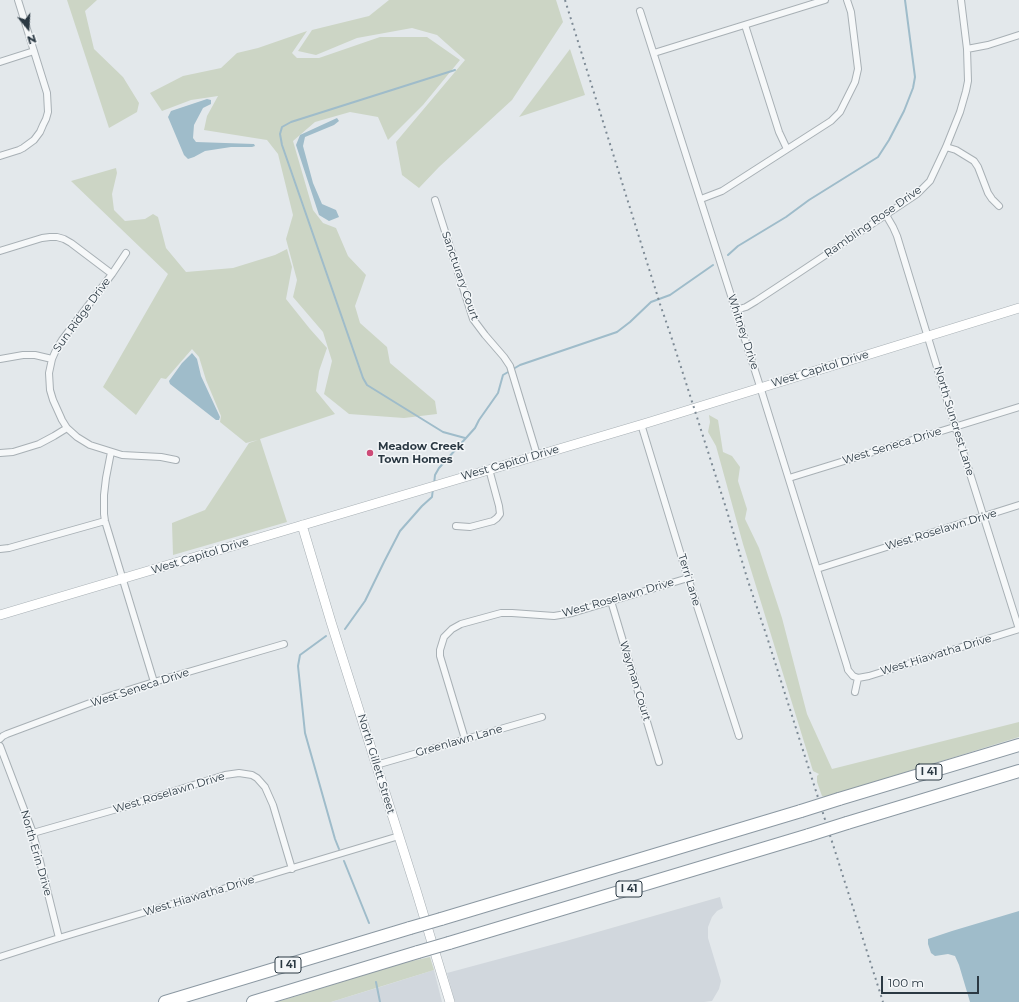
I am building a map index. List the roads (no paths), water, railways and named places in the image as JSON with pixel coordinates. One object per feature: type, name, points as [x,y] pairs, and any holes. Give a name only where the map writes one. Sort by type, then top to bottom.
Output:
[{"type":"highway","name":"I 41","points":[[165,1002],[1019,745]]},
{"type":"highway","name":"I 41","points":[[252,1002],[1019,771]]},
{"type":"street","points":[[0,156],[19,150],[28,144],[40,132],[46,119],[48,103],[47,94],[18,0]]},
{"type":"street","points":[[654,53],[824,0]]},
{"type":"street","points":[[701,199],[722,191],[837,116],[840,112],[855,82],[858,69],[851,12],[847,0]]},
{"type":"street","name":"Rambling Rose Drive","points":[[736,310],[746,307],[756,301],[886,215],[917,194],[930,181],[960,112],[966,91],[968,70],[967,49],[961,0]]},
{"type":"street","name":"Whitney Drive","points":[[640,11],[701,199],[848,670],[856,677]]},
{"type":"street","points":[[745,25],[779,132],[787,149]]},
{"type":"street","points":[[967,49],[988,45],[1019,35]]},
{"type":"street","points":[[0,62],[34,51]]},
{"type":"street","points":[[946,147],[956,150],[974,161],[978,167],[988,193],[999,206]]},
{"type":"street","name":"Sancturary Court","points":[[435,200],[473,319],[510,366],[538,455]]},
{"type":"street","name":"North Suncrest Lane","points":[[886,215],[897,236],[1019,629]]},
{"type":"street","points":[[0,251],[42,238],[57,237],[64,239],[75,246],[112,274]]},
{"type":"street","name":"Sun Ridge Drive","points":[[126,253],[56,350],[49,372],[50,390],[53,400],[67,428],[77,437],[90,445],[128,456],[161,456],[176,460]]},
{"type":"street","name":"West Capitol Drive","points":[[0,615],[641,424],[1019,308]]},
{"type":"street","points":[[0,359],[23,355],[35,355],[52,359]]},
{"type":"street","name":"West Seneca Drive","points":[[789,478],[1019,406]]},
{"type":"street","name":"Terri Lane","points":[[641,424],[688,578],[739,736]]},
{"type":"street","points":[[0,454],[13,452],[39,444],[67,428]]},
{"type":"street","points":[[112,452],[104,495],[105,521],[154,682]]},
{"type":"street","points":[[456,526],[470,528],[493,521],[500,514],[500,506],[489,469]]},
{"type":"street","name":"West Roselawn Drive","points":[[817,569],[1019,505]]},
{"type":"street","points":[[0,549],[9,548],[105,521]]},
{"type":"street","name":"North Gillett Street","points":[[302,526],[450,1002]]},
{"type":"street","name":"West Roselawn Drive","points":[[465,738],[440,656],[440,650],[444,637],[452,629],[461,624],[494,614],[512,613],[543,616],[564,615],[688,578]]},
{"type":"street","name":"Wayman Court","points":[[611,601],[659,762]]},
{"type":"street","name":"West Hiawatha Drive","points":[[856,677],[869,676],[1019,629]]},
{"type":"street","name":"West Seneca Drive","points":[[0,739],[7,734],[106,697],[284,644]]},
{"type":"street","points":[[855,692],[856,677]]},
{"type":"street","name":"Greenlawn Lane","points":[[376,765],[465,738],[542,717]]},
{"type":"street","name":"North Erin Drive","points":[[0,746],[32,833],[58,938]]},
{"type":"street","name":"West Roselawn Drive","points":[[32,833],[131,805],[225,775],[239,773],[252,775],[257,778],[268,791],[292,869]]},
{"type":"street","name":"West Hiawatha Drive","points":[[0,957],[58,938],[398,836]]},
{"type":"water","points":[[207,99],[211,100],[211,104],[203,108],[194,125],[193,138],[196,142],[254,144],[255,146],[231,147],[205,151],[188,159],[184,155],[168,117],[171,111]]},
{"type":"water","points":[[337,118],[339,121],[334,125],[305,137],[303,146],[313,183],[322,204],[336,210],[339,217],[329,221],[319,215],[296,145],[300,135]]},
{"type":"water","points":[[192,353],[197,359],[201,376],[220,417],[219,420],[216,420],[170,384],[169,381],[182,363]]},
{"type":"water","points":[[1019,911],[1019,1002],[970,1002],[955,956],[948,954],[935,956],[931,953],[928,939]]},
{"type":"waterway","points":[[728,255],[738,246],[786,217],[809,200],[878,157],[889,140],[904,111],[913,88],[915,77],[905,0]]},
{"type":"waterway","points":[[455,70],[291,122],[282,127],[280,134],[282,145],[363,378],[367,385],[443,432],[465,438]]},
{"type":"waterway","points":[[434,484],[435,475],[439,468],[475,428],[498,393],[503,375],[520,365],[617,332],[651,302],[670,295],[713,265]]},
{"type":"waterway","points":[[345,629],[365,601],[400,531],[432,497],[433,488]]},
{"type":"waterway","points":[[326,636],[300,655],[298,666],[305,733],[339,849]]},
{"type":"waterway","points":[[344,861],[369,923]]},
{"type":"waterway","points":[[376,982],[380,1002]]},
{"type":"railway","points":[[565,0],[660,304],[883,1002]]},
{"type":"place","name":"Meadow Creek Town Homes","points":[[370,453]]}]
